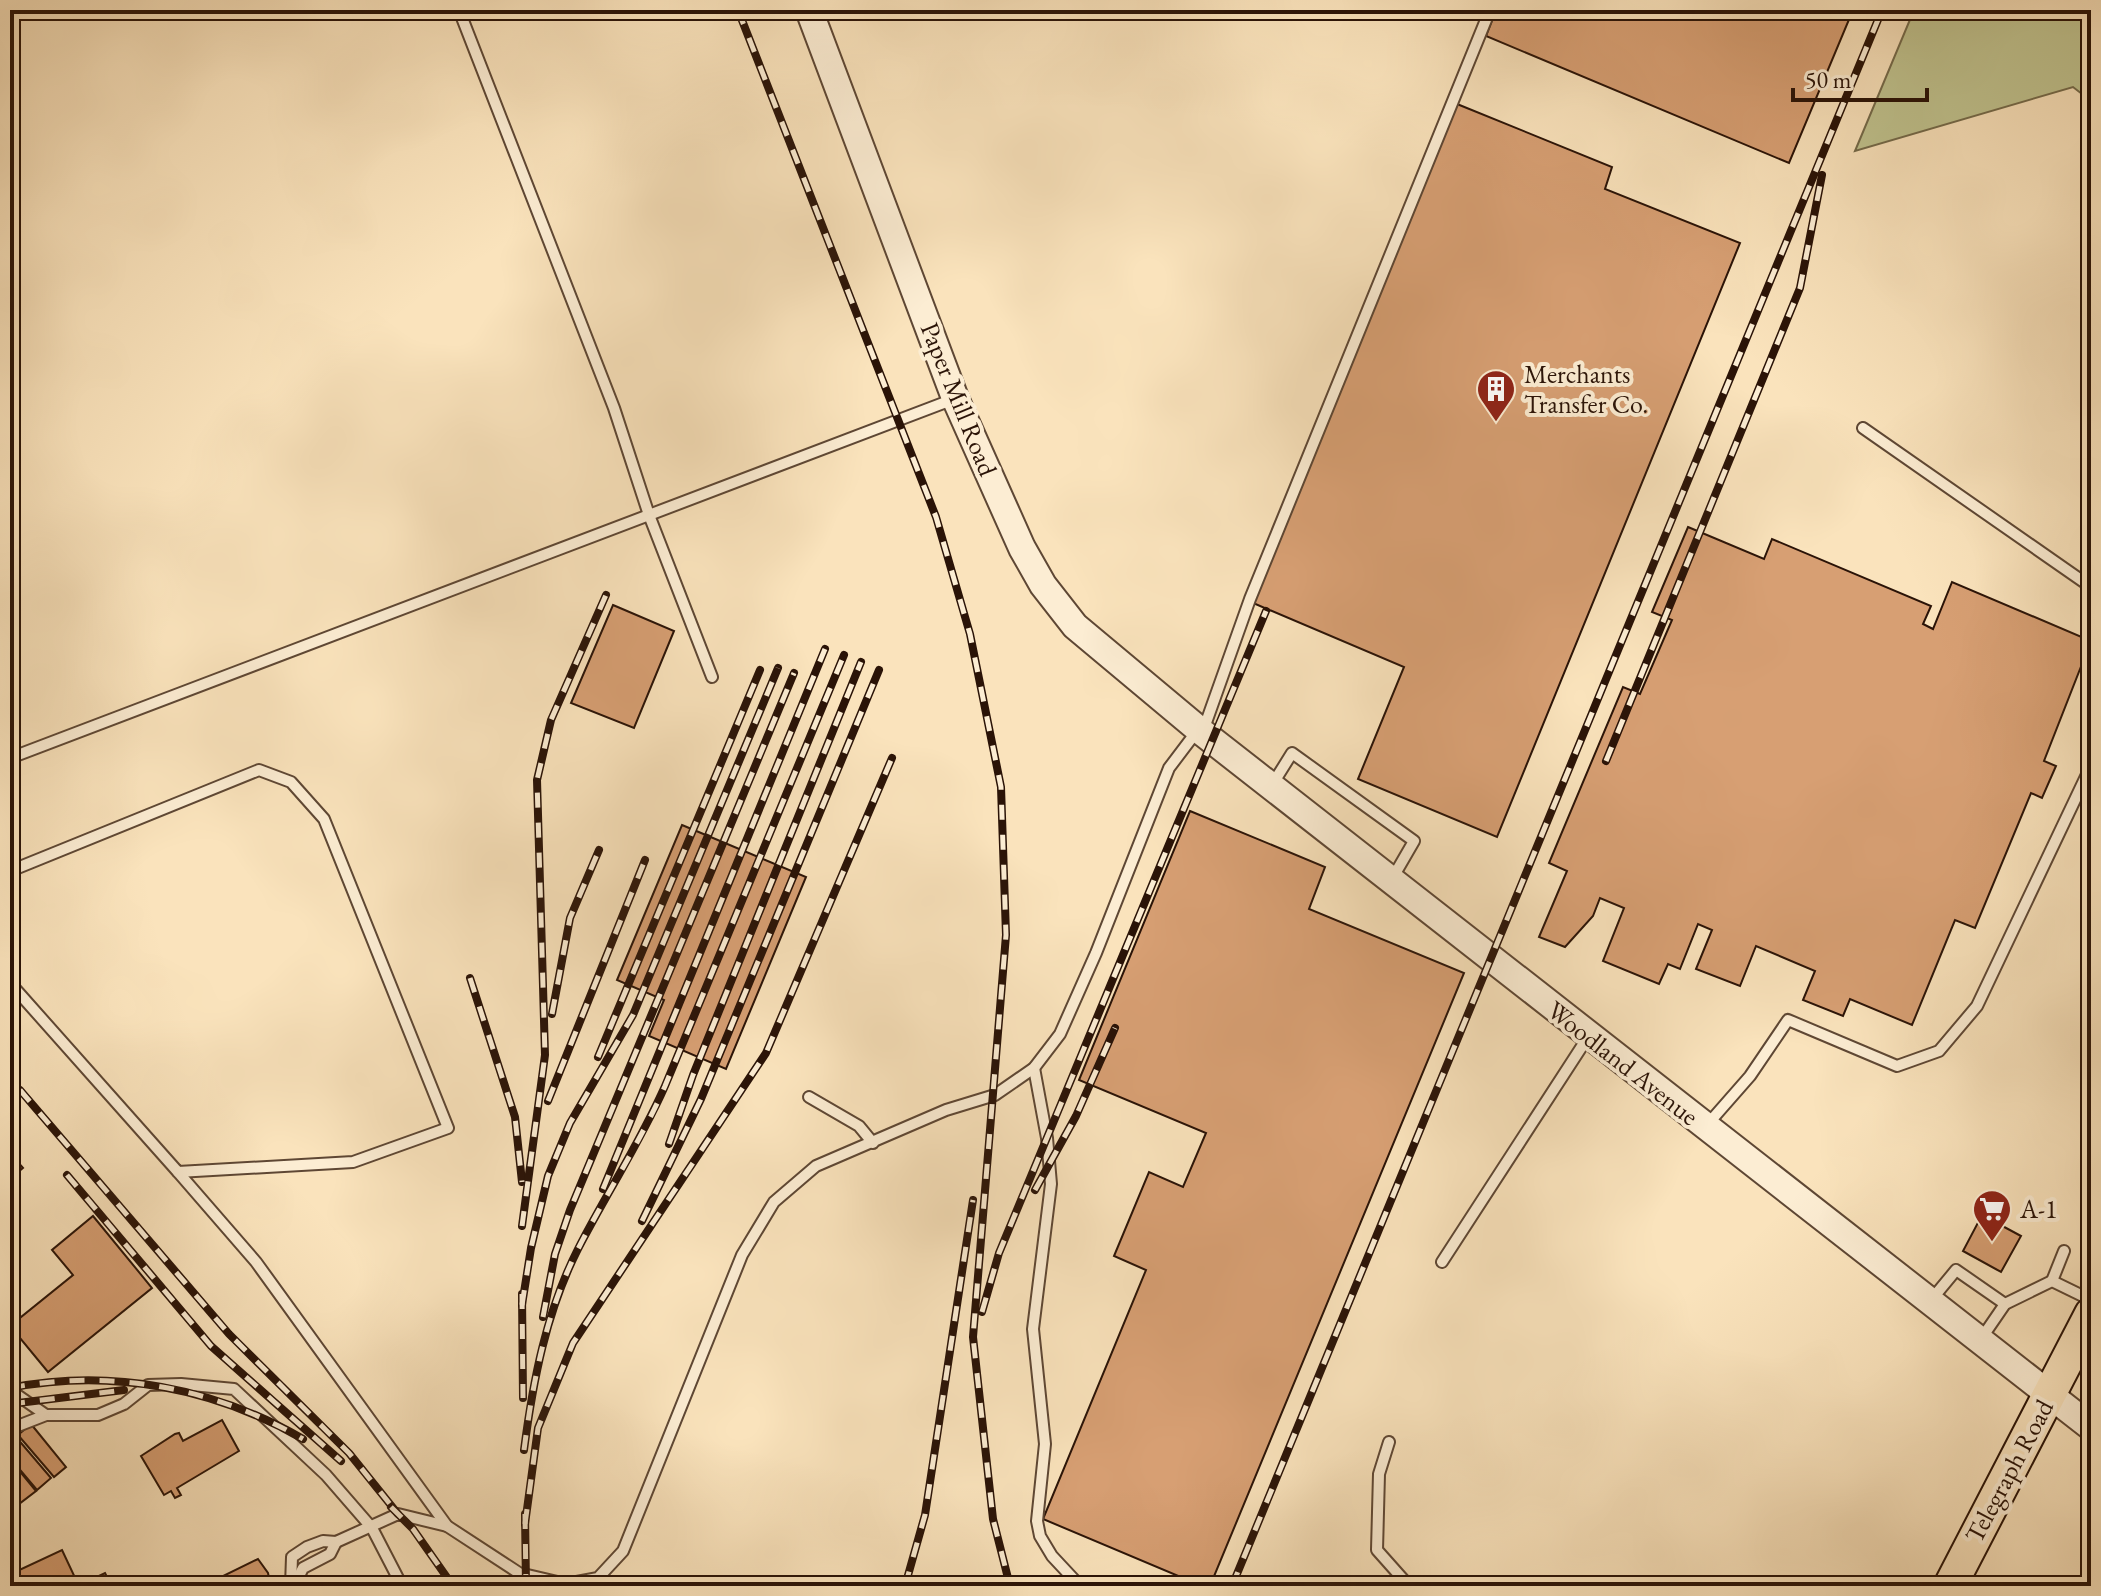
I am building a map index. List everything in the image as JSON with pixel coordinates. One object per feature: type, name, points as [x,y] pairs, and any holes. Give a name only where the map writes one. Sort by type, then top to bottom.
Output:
[{"type":"main road","name":"Telegraph Road","points":[[1950,1586],[2091,1314]]},
{"type":"street","name":"Paper Mill Road","points":[[809,10],[955,398],[1022,548],[1043,585],[1075,626],[1200,731]]},
{"type":"street","name":"Woodland Avenue","points":[[1200,731],[2091,1427]]},
{"type":"lane","points":[[459,10],[614,408],[649,515],[712,677]]},
{"type":"lane","points":[[292,1586],[292,1557],[323,1541],[336,1542],[372,1528],[398,1514],[447,1526],[519,1573],[566,1584],[598,1578],[609,1570],[623,1551],[742,1255],[759,1225],[796,1180],[816,1166],[946,1110],[995,1095],[1034,1068],[1060,1034],[1169,768],[1200,731],[1250,599],[1490,10]]},
{"type":"lane","points":[[10,758],[955,398]]},
{"type":"lane","points":[[1863,428],[2091,587]]},
{"type":"lane","points":[[1271,787],[1292,753],[1414,841],[1391,881]]},
{"type":"lane","points":[[1705,1127],[1750,1076],[1788,1020],[1897,1066],[1939,1051],[1977,1006],[2091,766]]},
{"type":"lane","points":[[10,871],[259,770],[291,782],[324,819],[448,1128],[353,1162],[178,1172]]},
{"type":"lane","points":[[10,983],[256,1262],[447,1526]]},
{"type":"lane","points":[[1442,1262],[1589,1036]]},
{"type":"lane","points":[[1034,1068],[1051,1184],[1033,1329],[1045,1444],[1037,1521],[1040,1536],[1052,1556],[1080,1586]]},
{"type":"lane","points":[[809,1097],[859,1126],[873,1143]]},
{"type":"lane","points":[[1980,1340],[2005,1304],[2052,1281],[2064,1251]]},
{"type":"lane","points":[[1930,1302],[1956,1270],[2005,1304]]},
{"type":"lane","points":[[2052,1281],[2091,1300]]},
{"type":"lane","points":[[10,1429],[46,1415],[98,1415],[124,1404],[148,1385],[181,1384],[234,1389],[326,1475],[372,1528],[402,1586]]},
{"type":"lane","points":[[10,1390],[46,1415]]},
{"type":"lane","points":[[1389,1442],[1379,1474],[1377,1550],[1409,1586]]},
{"type":"green space","points":[[1914,10],[2091,10],[2091,101],[2073,87],[1855,151]]},
{"type":"building","points":[[1496,10],[1853,10],[1789,163],[1486,36]]},
{"type":"building","name":"Merchants Transfer Co.","points":[[1457,104],[1612,167],[1605,189],[1740,243],[1497,837],[1358,779],[1404,667],[1253,603]]},
{"type":"building","points":[[1688,527],[1764,559],[1772,539],[1931,606],[1923,624],[1933,629],[1952,582],[2091,641],[2044,761],[2056,766],[2042,798],[2031,793],[1975,928],[1955,920],[1912,1025],[1850,999],[1843,1016],[1803,1000],[1815,971],[1756,946],[1740,986],[1696,969],[1712,930],[1698,924],[1680,969],[1668,964],[1659,984],[1603,961],[1624,908],[1600,898],[1593,916],[1565,947],[1539,937],[1567,871],[1549,863],[1623,687],[1640,694],[1672,620],[1652,612]]},
{"type":"building","points":[[613,605],[674,631],[634,728],[571,703]]},
{"type":"building","points":[[1190,811],[1325,867],[1309,909],[1464,973],[1210,1586],[1202,1586],[1043,1519],[1146,1270],[1114,1256],[1149,1172],[1183,1187],[1206,1133],[1079,1080]]},
{"type":"building","points":[[682,825],[806,877],[726,1069],[649,1036],[664,1000],[617,980]]},
{"type":"building","points":[[10,1153],[23,1168],[10,1179]]},
{"type":"building","name":"A-1","points":[[1982,1215],[2021,1236],[2001,1272],[1963,1251]]},
{"type":"building","points":[[93,1216],[152,1288],[48,1372],[10,1326],[73,1275],[52,1250]]},
{"type":"building","points":[[222,1420],[239,1451],[177,1488],[181,1495],[175,1498],[171,1491],[164,1495],[141,1456],[175,1434],[179,1433],[183,1441]]},
{"type":"building","points":[[31,1424],[66,1467],[54,1477],[18,1435]]},
{"type":"building","points":[[16,1437],[51,1478],[37,1490],[10,1458],[10,1442]]},
{"type":"building","points":[[18,1469],[36,1491],[19,1504],[10,1493],[10,1476]]},
{"type":"building","points":[[62,1550],[78,1584],[31,1586],[29,1580],[21,1584],[15,1572]]},
{"type":"building","points":[[258,1559],[268,1573],[270,1583],[263,1586],[197,1586],[196,1583],[204,1579],[207,1584]]},
{"type":"building","points":[[105,1573],[111,1585],[88,1586],[86,1582]]},
{"type":"railway","points":[[738,10],[936,517],[970,634],[1001,787],[1006,935],[973,1337],[993,1519],[1010,1586]]},
{"type":"railway","points":[[1232,1586],[1882,10]]},
{"type":"railway","points":[[1606,761],[1800,288],[1822,175]]},
{"type":"railway","points":[[522,1226],[545,1055],[537,780],[551,720],[606,595]]},
{"type":"railway","points":[[982,1312],[999,1253],[1266,611]]},
{"type":"railway","points":[[603,1189],[825,649]]},
{"type":"railway","points":[[524,1450],[542,1347],[557,1297],[589,1229],[665,1086],[844,655]]},
{"type":"railway","points":[[669,1144],[693,1075],[861,662]]},
{"type":"railway","points":[[522,1305],[531,1248],[548,1176],[570,1123],[633,1015],[778,668]]},
{"type":"railway","points":[[598,1057],[760,670]]},
{"type":"railway","points":[[642,1221],[701,1099],[879,670]]},
{"type":"railway","points":[[543,1317],[555,1254],[570,1210],[794,673]]},
{"type":"railway","points":[[525,1524],[538,1428],[573,1343],[766,1053],[892,758]]},
{"type":"railway","points":[[552,1014],[570,918],[599,850]]},
{"type":"railway","points":[[548,1101],[645,860]]},
{"type":"railway","points":[[470,978],[515,1117],[522,1182]]},
{"type":"railway","points":[[1035,1190],[1076,1116],[1115,1028]]},
{"type":"railway","points":[[20,1090],[229,1334],[349,1453],[398,1514]]},
{"type":"railway","points":[[67,1175],[211,1346],[341,1461]]},
{"type":"railway","points":[[905,1586],[925,1515],[973,1200]]},
{"type":"railway","points":[[522,1294],[523,1398]]},
{"type":"railway","points":[[10,1388],[86,1380],[161,1387],[234,1407],[303,1439]]},
{"type":"railway","points":[[10,1404],[124,1390]]},
{"type":"railway","points":[[391,1507],[413,1529],[453,1586]]},
{"type":"railway","points":[[525,1514],[526,1586]]},
{"type":"place","name":"Merchants Transfer Co.","points":[[1496,423]]},
{"type":"place","name":"A-1","points":[[1992,1243]]}]
